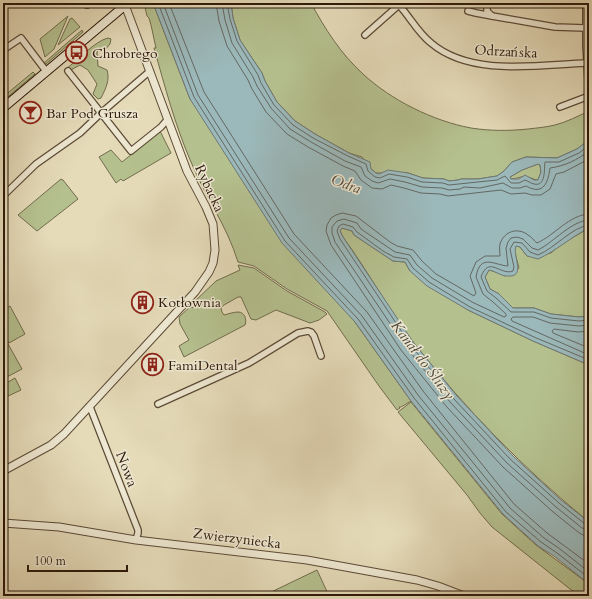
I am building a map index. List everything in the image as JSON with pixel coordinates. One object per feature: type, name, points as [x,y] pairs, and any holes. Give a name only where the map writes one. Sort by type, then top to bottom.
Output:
[{"type":"main road","points":[[3,108],[125,4]]},
{"type":"street","points":[[487,3],[488,11],[492,16]]},
{"type":"street","points":[[560,107],[589,96],[586,64],[586,3]]},
{"type":"street","name":"Rybacka","points":[[3,471],[59,439],[195,292],[209,272],[213,263],[215,245],[211,220],[187,171],[125,4]]},
{"type":"street","points":[[364,35],[400,4]]},
{"type":"street","name":"Odrzańska","points":[[400,4],[432,44],[462,60],[485,64],[514,66],[586,64]]},
{"type":"street","points":[[468,11],[555,27],[586,28]]},
{"type":"street","points":[[3,50],[21,38],[46,71]]},
{"type":"street","points":[[68,71],[130,151],[168,120]]},
{"type":"street","points":[[3,196],[36,164],[80,133],[150,71]]},
{"type":"street","points":[[158,404],[249,363],[298,333],[308,331],[311,332],[314,336],[321,356]]},
{"type":"street","name":"Nowa","points":[[90,407],[138,530],[136,540]]},
{"type":"street","name":"Zwierzyniecka","points":[[3,523],[59,527],[136,540],[307,560],[417,580],[464,596]]},
{"type":"green space","points":[[144,3],[153,3],[190,99],[355,322],[411,401],[399,407],[400,408],[397,410],[327,311],[287,289],[254,266],[238,262],[228,236],[185,148],[154,48],[156,48],[151,25]]},
{"type":"green space","points":[[231,3],[311,3],[334,41],[363,74],[399,101],[428,115],[471,128],[514,130],[555,125],[568,121],[589,111],[589,140],[577,149],[557,158],[526,157],[512,162],[497,176],[478,179],[449,181],[444,179],[423,178],[408,173],[376,173],[362,157],[349,153],[295,121],[277,102],[262,73],[240,40],[233,18]]},
{"type":"green space","points":[[68,16],[54,49],[45,57],[40,39]]},
{"type":"green space","points":[[72,18],[80,27],[58,45],[70,19]]},
{"type":"green space","points":[[82,30],[83,32],[46,64],[44,63]]},
{"type":"green space","points":[[108,38],[111,39],[110,44],[104,51],[99,50],[97,52],[98,66],[107,70],[108,77],[107,84],[101,98],[98,99],[93,94],[97,84],[88,70],[80,65],[69,71],[66,69],[92,47]]},
{"type":"green space","points":[[33,72],[35,74],[3,101],[3,97]]},
{"type":"green space","points":[[160,131],[171,153],[123,181],[121,179],[116,183],[99,157],[111,150],[122,162]]},
{"type":"green space","points":[[538,164],[540,165],[541,172],[538,180],[526,177],[511,179],[510,177],[522,170]]},
{"type":"green space","points":[[61,179],[78,199],[37,231],[18,215]]},
{"type":"green space","points":[[342,228],[352,231],[354,235],[393,261],[405,262],[410,271],[468,310],[533,341],[589,365],[589,522],[541,481],[496,437],[433,367],[405,330],[343,237],[340,231]]},
{"type":"green space","points":[[589,228],[589,316],[579,317],[551,314],[534,308],[513,308],[499,294],[490,289],[485,277],[489,270],[505,276],[519,268],[514,249],[516,246],[520,247],[527,256],[551,253],[560,245]]},
{"type":"green space","points":[[238,265],[254,268],[287,291],[327,314],[319,320],[310,323],[276,310],[256,320],[251,319],[241,297],[238,297],[224,305],[221,308],[222,312],[224,315],[236,312],[242,313],[246,319],[245,325],[184,357],[179,346],[189,340],[180,324],[179,317],[191,306],[192,308],[195,306],[193,303],[216,281],[240,270]]},
{"type":"green space","points":[[10,306],[25,334],[9,343],[3,333],[3,310]]},
{"type":"green space","points":[[3,335],[22,369],[3,379]]},
{"type":"green space","points":[[15,378],[21,390],[6,397],[3,391],[3,385]]},
{"type":"green space","points":[[411,402],[502,514],[536,545],[589,584],[589,596],[581,596],[570,589],[492,527],[398,412]]},
{"type":"green space","points":[[317,570],[329,596],[263,596]]},
{"type":"water","points":[[153,3],[231,3],[233,18],[240,40],[262,73],[277,102],[295,121],[349,153],[370,162],[371,169],[379,174],[388,170],[408,173],[423,178],[444,179],[449,181],[497,176],[512,162],[526,157],[557,158],[577,149],[589,140],[589,228],[538,259],[527,256],[520,247],[516,246],[515,250],[518,270],[513,276],[505,276],[489,270],[485,277],[490,289],[499,294],[513,308],[534,308],[551,314],[579,317],[589,316],[589,365],[533,341],[468,310],[427,286],[410,271],[405,262],[393,261],[354,235],[352,231],[342,228],[340,231],[413,342],[457,396],[513,456],[561,500],[589,522],[589,584],[554,556],[538,546],[503,514],[411,401],[355,322],[282,243],[190,99]],"holes":[[[538,164],[540,165],[541,172],[538,180],[534,180],[525,175],[519,179],[511,179],[510,177],[522,170]]]},
{"type":"place","name":"Chrobrego","points":[[77,53]]},
{"type":"place","name":"Bar Pod Grusza","points":[[30,113]]},
{"type":"place","name":"Kotłownia","points":[[143,302]]},
{"type":"place","name":"FamiDental","points":[[152,365]]},
{"type":"water label","name":"Odra","points":[[346,184]]},
{"type":"water label","name":"Kanał do Śluzy","points":[[423,360]]}]
